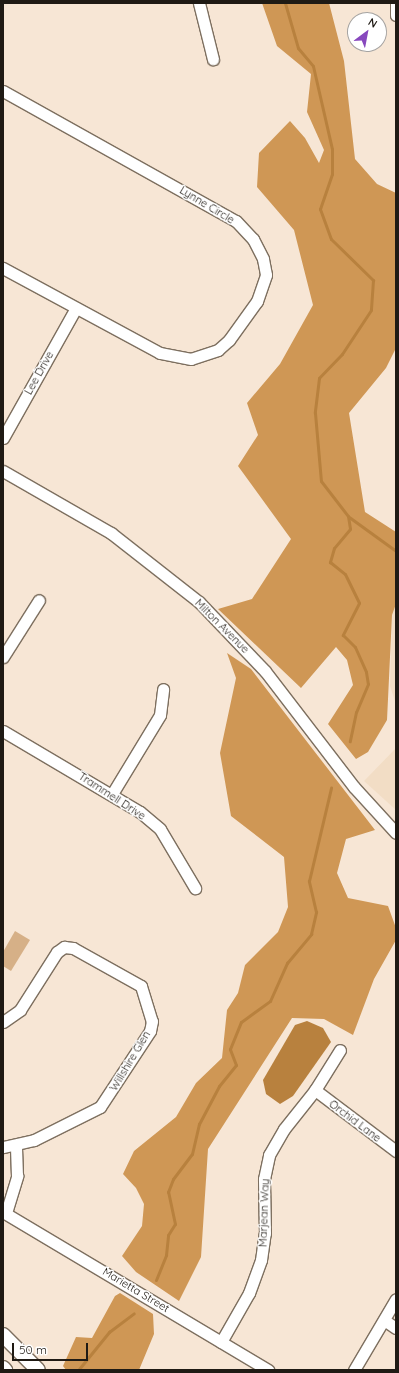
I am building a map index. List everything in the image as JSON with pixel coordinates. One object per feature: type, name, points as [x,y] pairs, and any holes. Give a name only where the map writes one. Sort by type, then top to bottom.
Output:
[{"type":"main road","points":[[3,1335],[38,1370]]},
{"type":"street","points":[[199,3],[213,59]]},
{"type":"street","points":[[396,3],[396,15]]},
{"type":"street","name":"Lynne Circle","points":[[3,91],[223,212],[253,239],[263,259],[266,275],[257,301],[230,340],[204,356],[175,358],[160,353],[3,268]]},
{"type":"street","name":"Lee Drive","points":[[3,438],[76,308]]},
{"type":"street","name":"Milton Avenue","points":[[3,471],[111,533],[199,602],[265,671],[354,787],[396,832]]},
{"type":"street","points":[[3,657],[39,600]]},
{"type":"street","points":[[112,794],[160,715],[163,690]]},
{"type":"street","name":"Trammell Drive","points":[[3,731],[112,794],[160,829],[195,888]]},
{"type":"street","name":"Willshire Glen","points":[[3,1022],[20,1010],[57,952],[64,947],[74,948],[141,986],[151,1010],[150,1031],[100,1107],[16,1147],[3,1147]]},
{"type":"street","name":"Marjean Way","points":[[222,1342],[249,1293],[261,1260],[265,1233],[264,1179],[269,1155],[295,1112],[315,1090],[340,1050]]},
{"type":"street","name":"Orchid Lane","points":[[315,1090],[396,1151]]},
{"type":"street","points":[[5,1213],[17,1176],[16,1147]]},
{"type":"street","name":"Marietta Street","points":[[5,1213],[268,1370]]},
{"type":"street","points":[[354,1370],[396,1299]]},
{"type":"street","points":[[384,1320],[396,1328]]},
{"type":"shaded area","points":[[262,3],[329,3],[344,61],[355,159],[377,184],[396,193],[396,348],[386,368],[349,413],[365,512],[396,532],[396,604],[392,615],[387,720],[368,752],[356,759],[328,724],[353,685],[347,660],[336,647],[301,688],[218,609],[252,599],[291,539],[238,466],[258,435],[247,403],[280,364],[313,305],[294,230],[257,187],[259,153],[290,121],[305,138],[319,163],[324,150],[307,112],[311,74],[277,46]]},
{"type":"shaded area","points":[[396,604],[396,704],[390,686],[392,615]]},
{"type":"shaded area","points":[[227,653],[251,669],[375,830],[346,839],[337,873],[348,898],[388,906],[396,928],[396,940],[374,979],[353,1035],[324,1019],[292,1018],[208,1149],[201,1257],[179,1301],[136,1272],[122,1256],[142,1226],[144,1204],[136,1188],[123,1174],[134,1151],[176,1117],[196,1083],[222,1058],[227,1010],[238,993],[245,965],[278,932],[288,907],[284,857],[231,816],[220,753],[236,678]]},
{"type":"shaded area","points":[[396,748],[396,810],[364,781]]},
{"type":"shaded area","points":[[15,931],[30,940],[11,971],[3,966],[3,952]]},
{"type":"shaded area","points":[[307,1021],[323,1028],[331,1042],[293,1096],[280,1104],[266,1094],[263,1080],[295,1025]]},
{"type":"shaded area","points":[[120,1293],[153,1314],[154,1334],[139,1370],[66,1370],[63,1366],[76,1337],[92,1338],[115,1296]]},
{"type":"waterway","points":[[285,3],[298,48],[313,66],[332,149],[332,174],[320,209],[331,239],[373,280],[371,310],[342,354],[319,378],[315,413],[321,481],[348,516],[350,529],[334,548],[330,562],[345,574],[359,603],[343,635],[355,647],[366,672],[368,684],[356,712],[350,741]]},
{"type":"waterway","points":[[349,517],[396,551]]},
{"type":"waterway","points":[[156,1280],[166,1255],[168,1235],[175,1224],[168,1192],[173,1179],[192,1154],[199,1124],[219,1086],[236,1065],[230,1049],[241,1022],[270,1001],[287,963],[311,934],[316,912],[309,881],[331,788]]},
{"type":"waterway","points":[[79,1369],[109,1332],[134,1313]]}]
